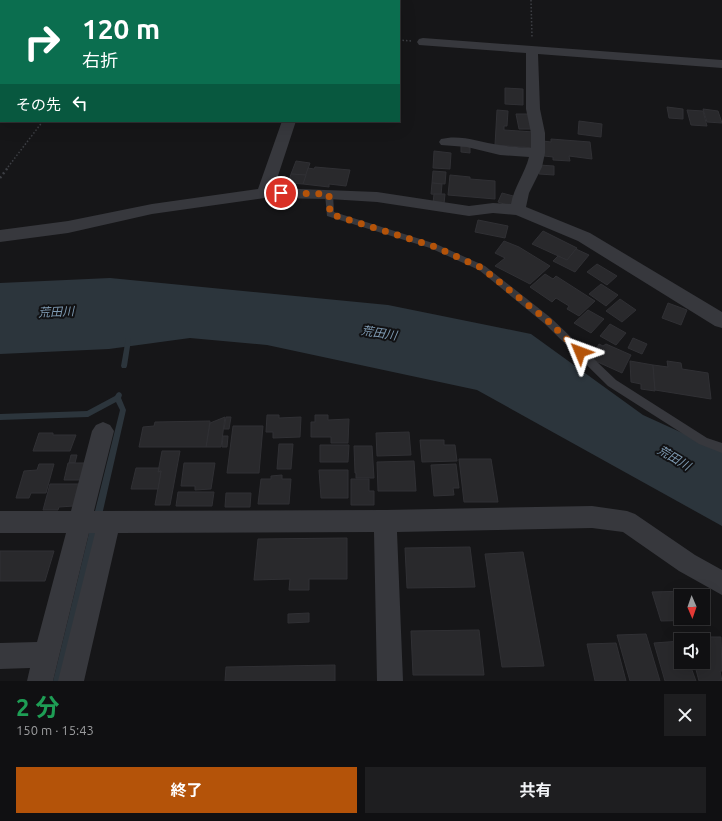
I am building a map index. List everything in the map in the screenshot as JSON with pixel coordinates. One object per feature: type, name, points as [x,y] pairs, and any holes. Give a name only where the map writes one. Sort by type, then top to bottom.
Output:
[{"type":"street","points":[[423,42],[722,64]]},
{"type":"street","points":[[518,210],[521,193],[534,167],[538,153],[538,133],[532,97],[532,50]]},
{"type":"street","points":[[266,193],[268,180],[289,122]]},
{"type":"street","points":[[446,142],[467,143],[500,150],[538,153]]},
{"type":"street","points":[[0,236],[68,227],[152,209],[266,193],[329,194],[377,197],[469,211],[493,208],[518,210],[584,238],[722,321]]},
{"type":"street","points":[[40,681],[103,431]]},
{"type":"street","points":[[0,522],[385,521],[592,517],[627,522],[687,563],[722,583]]},
{"type":"street","points":[[71,681],[108,521]]},
{"type":"street","points":[[385,521],[390,681]]},
{"type":"street","points":[[0,656],[46,655]]},
{"type":"lane","points":[[329,194],[330,214],[433,246],[482,268],[548,321],[612,383],[703,440],[722,448]]},
{"type":"path","points":[[532,0],[532,50]]},
{"type":"path","points":[[0,178],[42,122]]},
{"type":"water","name":"荒田川","points":[[110,278],[388,305],[531,334],[643,415],[722,451],[722,526],[477,390],[267,345],[190,338],[109,349],[0,354],[0,283]]},
{"type":"building","points":[[505,88],[523,89],[523,105],[505,104]]},
{"type":"building","points":[[667,107],[683,109],[683,119],[669,118]]},
{"type":"building","points":[[703,109],[718,111],[722,123],[707,122]]},
{"type":"building","points":[[497,110],[508,111],[507,126],[504,126],[504,130],[534,132],[535,148],[495,145]]},
{"type":"building","points":[[687,110],[703,111],[707,126],[691,125]]},
{"type":"building","points":[[516,114],[531,114],[534,129],[519,129]]},
{"type":"building","points":[[579,121],[602,124],[601,137],[578,134]]},
{"type":"building","points":[[551,139],[590,142],[592,159],[569,156],[570,161],[553,160],[553,157],[544,156],[543,141],[551,142]]},
{"type":"building","points":[[461,146],[470,147],[470,153],[461,152]]},
{"type":"building","points":[[434,151],[451,153],[450,169],[433,168]]},
{"type":"building","points":[[296,161],[310,163],[306,175],[291,174]]},
{"type":"building","points":[[539,165],[554,166],[554,175],[539,174]]},
{"type":"building","points":[[315,167],[350,170],[346,186],[329,184],[329,187],[303,184],[308,168],[314,169]]},
{"type":"building","points":[[433,171],[446,172],[445,184],[432,183]]},
{"type":"building","points":[[291,174],[306,175],[303,184],[288,183]]},
{"type":"building","points":[[450,175],[470,177],[470,179],[495,181],[495,199],[448,195]]},
{"type":"building","points":[[432,183],[442,184],[441,195],[431,194]]},
{"type":"building","points":[[502,193],[517,197],[513,207],[498,202]]},
{"type":"building","points":[[434,194],[445,194],[444,204],[433,203]]},
{"type":"building","points":[[478,220],[508,226],[505,238],[475,232]]},
{"type":"building","points":[[543,231],[577,248],[567,260],[532,244]]},
{"type":"building","points":[[504,241],[519,247],[550,266],[530,284],[495,266],[505,258],[495,253]]},
{"type":"building","points":[[576,249],[589,255],[575,272],[553,261],[558,256],[567,260]]},
{"type":"building","points":[[597,264],[617,276],[607,285],[587,272]]},
{"type":"building","points":[[545,274],[553,279],[556,276],[595,301],[579,316],[567,309],[569,306],[556,298],[552,302],[530,287]]},
{"type":"building","points":[[601,284],[618,295],[606,306],[589,294]]},
{"type":"building","points":[[620,299],[636,310],[622,322],[606,311]]},
{"type":"building","points":[[668,303],[687,310],[681,325],[662,318]]},
{"type":"building","points":[[588,310],[604,319],[591,333],[574,323]]},
{"type":"building","points":[[610,324],[626,333],[616,345],[600,336]]},
{"type":"building","points":[[633,338],[647,344],[642,354],[628,348]]},
{"type":"building","points":[[599,344],[603,346],[606,344],[631,355],[622,373],[591,359]]},
{"type":"building","points":[[630,361],[653,365],[655,391],[641,389],[641,384],[631,382]]},
{"type":"building","points":[[667,361],[681,363],[682,369],[708,373],[711,399],[655,390],[653,365],[668,367]]},
{"type":"building","points":[[267,415],[279,415],[279,418],[301,417],[300,437],[273,438],[273,432],[266,432]]},
{"type":"building","points":[[315,415],[328,415],[328,420],[349,419],[348,443],[331,443],[331,437],[311,437],[311,422],[315,422]]},
{"type":"building","points":[[225,417],[221,447],[206,447],[210,423]]},
{"type":"building","points":[[226,417],[231,417],[229,429],[224,429]]},
{"type":"building","points":[[210,421],[206,447],[139,447],[143,427],[154,426],[155,422]]},
{"type":"building","points":[[233,426],[263,426],[259,473],[227,473]]},
{"type":"building","points":[[409,432],[411,455],[377,456],[376,433]]},
{"type":"building","points":[[39,433],[53,433],[53,435],[76,435],[70,451],[33,451]]},
{"type":"building","points":[[223,436],[228,436],[227,447],[222,447]]},
{"type":"building","points":[[420,440],[444,440],[444,445],[455,445],[457,461],[422,462]]},
{"type":"building","points":[[279,444],[293,444],[291,469],[277,469]]},
{"type":"building","points":[[320,445],[349,445],[348,462],[320,462]]},
{"type":"building","points":[[354,446],[372,446],[374,478],[356,478]]},
{"type":"building","points":[[162,451],[180,451],[170,505],[155,505],[161,471],[158,472]]},
{"type":"building","points":[[71,455],[77,455],[75,463],[69,463]]},
{"type":"building","points":[[459,459],[491,459],[498,502],[464,502]]},
{"type":"building","points":[[414,461],[416,491],[378,491],[377,462]]},
{"type":"building","points":[[68,463],[87,463],[82,480],[64,480]]},
{"type":"building","points":[[184,463],[215,463],[211,489],[195,490],[195,486],[181,486]]},
{"type":"building","points":[[39,464],[54,464],[46,493],[31,493],[29,498],[16,498],[24,471],[37,470]]},
{"type":"building","points":[[456,464],[459,488],[453,488],[454,495],[434,496],[431,465]]},
{"type":"building","points":[[136,468],[159,468],[158,472],[161,471],[158,489],[131,489]]},
{"type":"building","points":[[319,470],[348,470],[348,498],[321,498]]},
{"type":"building","points":[[282,475],[282,479],[291,479],[289,504],[258,504],[261,479],[271,479],[271,476]]},
{"type":"building","points":[[351,479],[369,479],[369,491],[374,491],[374,505],[351,505]]},
{"type":"building","points":[[50,484],[79,484],[74,506],[59,507],[58,510],[43,510]]},
{"type":"building","points":[[178,492],[214,492],[212,506],[176,506]]},
{"type":"building","points":[[226,493],[251,493],[250,507],[225,507]]},
{"type":"building","points":[[347,538],[347,579],[309,579],[309,590],[289,590],[290,579],[254,580],[258,539]]},
{"type":"building","points":[[470,547],[475,587],[407,588],[405,548]]},
{"type":"building","points":[[0,551],[54,551],[45,581],[0,581]]},
{"type":"building","points":[[523,552],[544,666],[502,667],[485,554]]},
{"type":"building","points":[[674,591],[674,621],[661,621],[652,592]]},
{"type":"building","points":[[309,613],[309,622],[288,623],[288,614]]},
{"type":"building","points":[[479,630],[484,675],[413,675],[411,631]]},
{"type":"building","points":[[646,634],[660,681],[630,681],[617,635]]},
{"type":"building","points":[[710,637],[721,637],[722,671],[720,671],[722,681],[699,681],[696,669],[710,669]]},
{"type":"building","points":[[674,642],[674,669],[692,669],[696,681],[665,681],[654,643]]},
{"type":"building","points":[[616,643],[626,681],[595,681],[587,644]]},
{"type":"building","points":[[335,665],[335,681],[225,681],[226,667]]},
{"type":"waterway","points":[[124,366],[128,340]]},
{"type":"waterway","points":[[0,417],[88,414],[118,398]]},
{"type":"waterway","points":[[98,515],[123,410],[118,398]]},
{"type":"waterway","points":[[57,681],[93,533]]},
{"type":"route","points":[[281,193],[329,194],[330,214],[433,246],[482,268],[548,321],[580,352]]}]
